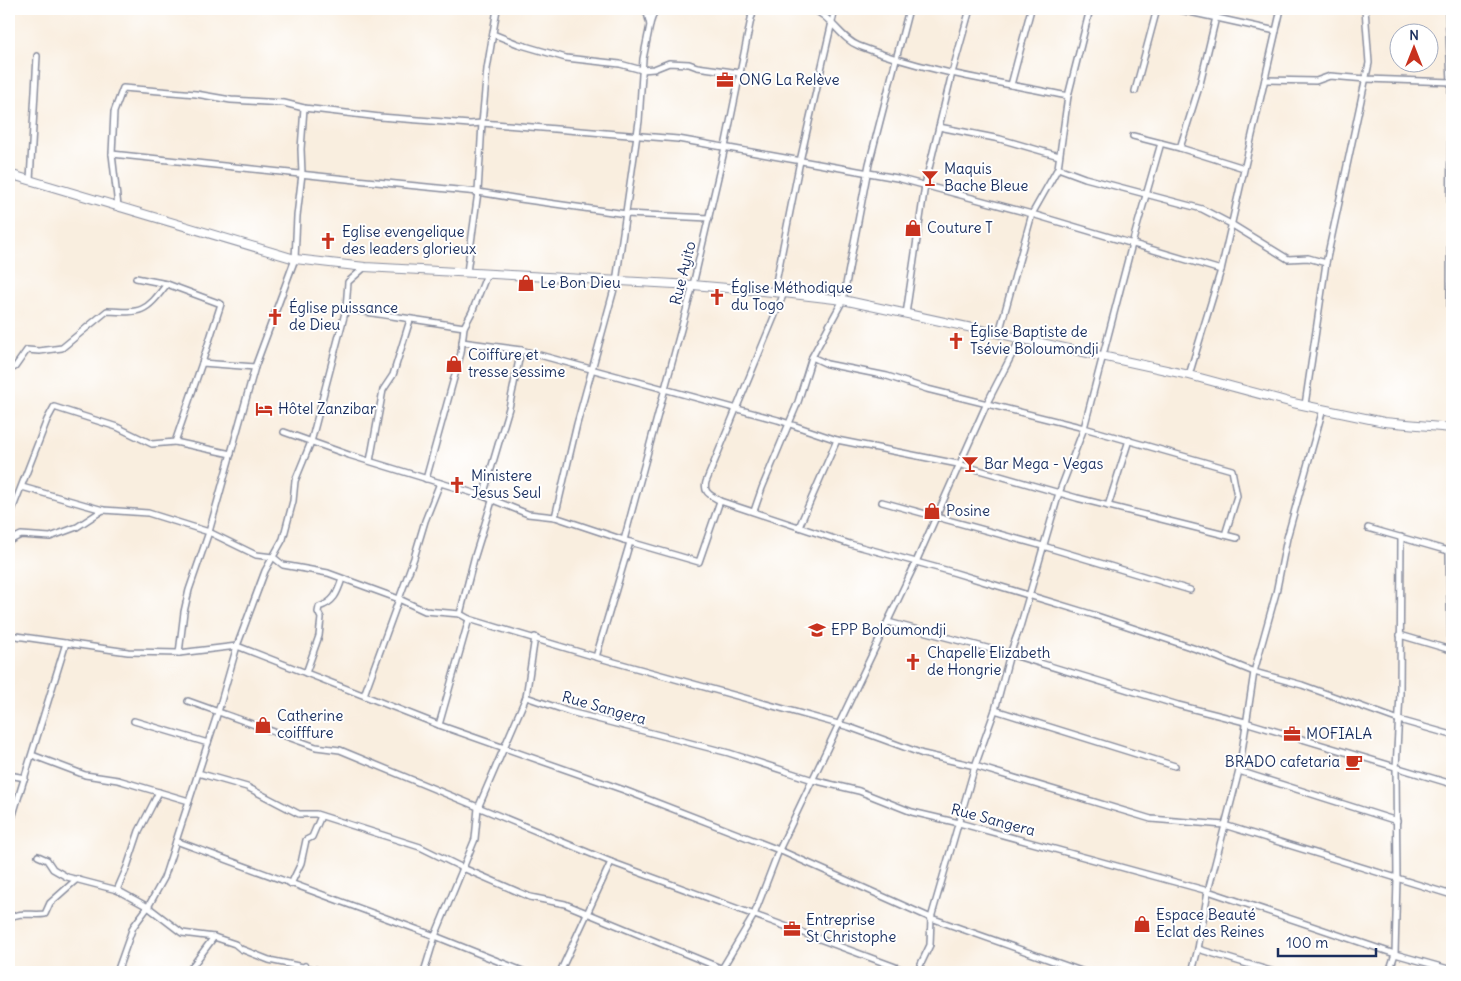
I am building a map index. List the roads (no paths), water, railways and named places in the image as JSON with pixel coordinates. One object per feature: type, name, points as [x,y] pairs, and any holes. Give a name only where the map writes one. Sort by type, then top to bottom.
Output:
[{"type":"street","points":[[466,272],[478,192],[482,123],[497,9]]},
{"type":"street","points":[[646,9],[650,25]]},
{"type":"street","points":[[555,517],[577,424],[616,282],[639,121],[642,59],[655,9]]},
{"type":"street","points":[[747,9],[752,16]]},
{"type":"street","name":"Rue Ayito","points":[[624,540],[693,285],[753,9]]},
{"type":"street","points":[[811,9],[820,11],[831,24],[856,45],[896,59],[952,73],[1068,96]]},
{"type":"street","points":[[774,292],[800,161],[835,9]]},
{"type":"street","points":[[754,511],[798,402],[812,357],[843,300],[867,172],[909,9]]},
{"type":"street","points":[[906,314],[925,185],[952,73],[970,9]]},
{"type":"street","points":[[1011,85],[1031,9]]},
{"type":"street","points":[[999,333],[1032,214],[1058,168],[1068,96],[1090,9]]},
{"type":"street","points":[[1135,91],[1157,9]]},
{"type":"street","points":[[1176,9],[1276,31]]},
{"type":"street","points":[[1180,148],[1200,84],[1218,9]]},
{"type":"street","points":[[1189,375],[1220,270],[1281,9]]},
{"type":"street","points":[[1305,405],[1326,263],[1369,64],[1365,9]]},
{"type":"street","points":[[1448,9],[1452,83],[1450,315],[1452,350]]},
{"type":"street","points":[[493,34],[518,44],[566,58],[620,64],[642,70],[654,70],[668,63],[689,64],[697,67],[740,73]]},
{"type":"street","points":[[30,180],[37,56]]},
{"type":"street","points":[[1265,80],[1316,81],[1330,76],[1452,83]]},
{"type":"street","points":[[118,206],[112,154],[114,112],[123,88],[196,94],[230,100],[284,103],[304,108],[380,117],[470,124],[482,123],[678,139],[724,146],[897,178],[1032,214],[1220,270]]},
{"type":"street","points":[[179,653],[184,612],[209,532],[255,367],[295,259],[297,216],[302,174],[301,149],[304,108]]},
{"type":"street","points":[[939,127],[1000,140],[1059,156]]},
{"type":"street","points":[[1133,136],[1244,168]]},
{"type":"street","points":[[918,972],[930,945],[931,918],[975,766],[995,710],[1010,654],[1019,632],[1028,595],[1059,493],[1084,428],[1132,244],[1148,194],[1161,143]]},
{"type":"street","points":[[112,154],[478,192],[520,200],[626,214],[709,218]]},
{"type":"street","points":[[1058,168],[1084,178],[1202,209],[1231,224],[1288,259],[1308,258],[1326,263]]},
{"type":"street","points":[[9,174],[295,259],[365,268],[693,285],[784,292],[843,300],[1021,337],[1384,422],[1452,428]]},
{"type":"street","points":[[117,972],[133,927],[148,907],[164,878],[208,744],[237,646],[265,571],[283,539],[293,500],[295,481],[311,442],[346,309],[348,282],[365,268]]},
{"type":"street","points":[[426,479],[464,328],[487,274]]},
{"type":"street","points":[[136,278],[167,284],[221,304],[175,442]]},
{"type":"street","points":[[9,370],[15,367],[27,350],[39,351],[62,348],[106,311],[137,312],[156,299],[167,284]]},
{"type":"street","points":[[784,292],[735,408],[704,488],[707,493],[720,501],[850,544],[1028,595],[1202,651],[1254,672],[1302,685],[1398,720],[1452,735]]},
{"type":"street","points":[[346,309],[464,328]]},
{"type":"street","points":[[370,461],[383,390],[393,375],[410,320]]},
{"type":"street","points":[[721,971],[754,915],[779,850],[916,562],[958,464],[1021,337]]},
{"type":"street","points":[[462,342],[522,350],[593,371],[735,408],[837,440],[958,464],[1108,506],[1237,538]]},
{"type":"street","points":[[483,496],[509,408],[522,350]]},
{"type":"street","points":[[812,357],[827,364],[887,376],[1084,428],[1232,470],[1237,496],[1224,535]]},
{"type":"street","points":[[202,364],[255,367]]},
{"type":"street","points":[[9,518],[47,420],[54,408],[117,427],[152,444],[175,442],[231,454]]},
{"type":"street","points":[[1192,972],[1208,891],[1239,771],[1254,672],[1276,593],[1287,538],[1324,409]]},
{"type":"street","points":[[284,432],[440,484],[483,496],[528,514],[555,517],[699,562],[720,501]]},
{"type":"street","points":[[800,527],[837,440]]},
{"type":"street","points":[[1108,506],[1128,440]]},
{"type":"street","points":[[364,696],[425,520],[440,484]]},
{"type":"street","points":[[22,487],[103,510],[148,513],[209,532],[256,555],[273,557],[283,565],[328,573],[399,599],[425,611],[460,614],[469,619],[535,637],[596,657],[839,724],[923,754],[975,766],[1152,819],[1224,825],[1452,895]]},
{"type":"street","points":[[460,614],[492,501]]},
{"type":"street","points":[[882,502],[1043,546],[1190,590]]},
{"type":"street","points":[[9,541],[21,535],[50,537],[77,527],[103,510]]},
{"type":"street","points":[[1368,528],[1451,552],[1451,650],[1400,635]]},
{"type":"street","points":[[1388,972],[1395,954],[1397,879],[1396,768],[1401,537]]},
{"type":"street","points":[[596,657],[630,542]]},
{"type":"street","points":[[306,673],[319,636],[321,618],[318,612],[319,607],[329,604],[338,594],[342,579]]},
{"type":"street","points":[[439,725],[469,619]]},
{"type":"street","points":[[888,622],[1010,654],[1178,705],[1245,722],[1452,784]]},
{"type":"street","points":[[9,635],[128,652],[179,653],[237,646],[439,725],[624,790],[779,850],[931,918],[1084,972]]},
{"type":"street","points":[[424,972],[435,936],[475,839],[478,808],[526,697],[535,637]]},
{"type":"street","points":[[12,818],[66,643]]},
{"type":"street","name":"Rue Sangera","points":[[526,697],[570,712],[729,753],[813,780],[858,792],[912,812],[1208,891],[1395,954],[1452,970]]},
{"type":"street","points":[[188,701],[316,747],[340,750],[611,862],[910,972]]},
{"type":"street","points":[[995,710],[1175,766]]},
{"type":"street","points":[[134,721],[208,744]]},
{"type":"street","points":[[32,755],[85,775],[118,780],[189,802]]},
{"type":"street","points":[[1239,771],[1397,822]]},
{"type":"street","points":[[198,773],[247,787],[299,814],[316,814],[420,847],[462,868],[530,897],[565,904],[721,971],[730,972]]},
{"type":"street","points":[[9,775],[25,778]]},
{"type":"street","points":[[117,890],[139,831],[159,792]]},
{"type":"street","points":[[291,884],[301,863],[306,840],[312,837],[321,816]]},
{"type":"street","points":[[176,841],[435,936],[525,972]]},
{"type":"street","points":[[38,856],[48,860],[53,869],[67,877],[117,890],[148,907],[182,933],[214,937],[235,944],[241,950],[269,960],[327,972]]},
{"type":"street","points":[[560,972],[586,912],[611,862]]},
{"type":"street","points":[[9,918],[20,913],[45,914],[50,903],[77,879]]},
{"type":"street","points":[[188,972],[214,937]]},
{"type":"street","points":[[1198,949],[1274,972]]},
{"type":"street","points":[[298,972],[305,966]]},
{"type":"place","name":"ONG La Relève","points":[[725,80]]},
{"type":"place","name":"Maquis Bache Bleue","points":[[930,178]]},
{"type":"place","name":"Couture T","points":[[913,228]]},
{"type":"place","name":"Eglise evengelique des leaders glorieux","points":[[328,241]]},
{"type":"place","name":"Le Bon Dieu","points":[[526,283]]},
{"type":"place","name":"Église Méthodique du Togo","points":[[717,297]]},
{"type":"place","name":"Église puissance de Dieu","points":[[275,317]]},
{"type":"place","name":"Église Baptiste de Tsévie Boloumondji","points":[[956,341]]},
{"type":"place","name":"Coiffure et tresse sessime","points":[[454,364]]},
{"type":"place","name":"Hôtel Zanzibar","points":[[264,409]]},
{"type":"place","name":"Bar Mega - Vegas","points":[[970,464]]},
{"type":"place","name":"Ministere Jesus Seul","points":[[457,485]]},
{"type":"place","name":"Posine","points":[[932,511]]},
{"type":"place","name":"EPP Boloumondji","points":[[817,630]]},
{"type":"place","name":"Chapelle Elizabeth de Hongrie","points":[[913,662]]},
{"type":"place","name":"Catherine coifffure","points":[[263,725]]},
{"type":"place","name":"MOFIALA","points":[[1292,734]]},
{"type":"place","name":"BRADO cafetaria","points":[[1354,762]]},
{"type":"place","name":"Espace Beauté Eclat des Reines","points":[[1142,924]]},
{"type":"place","name":"Entreprise St Christophe","points":[[792,929]]}]
